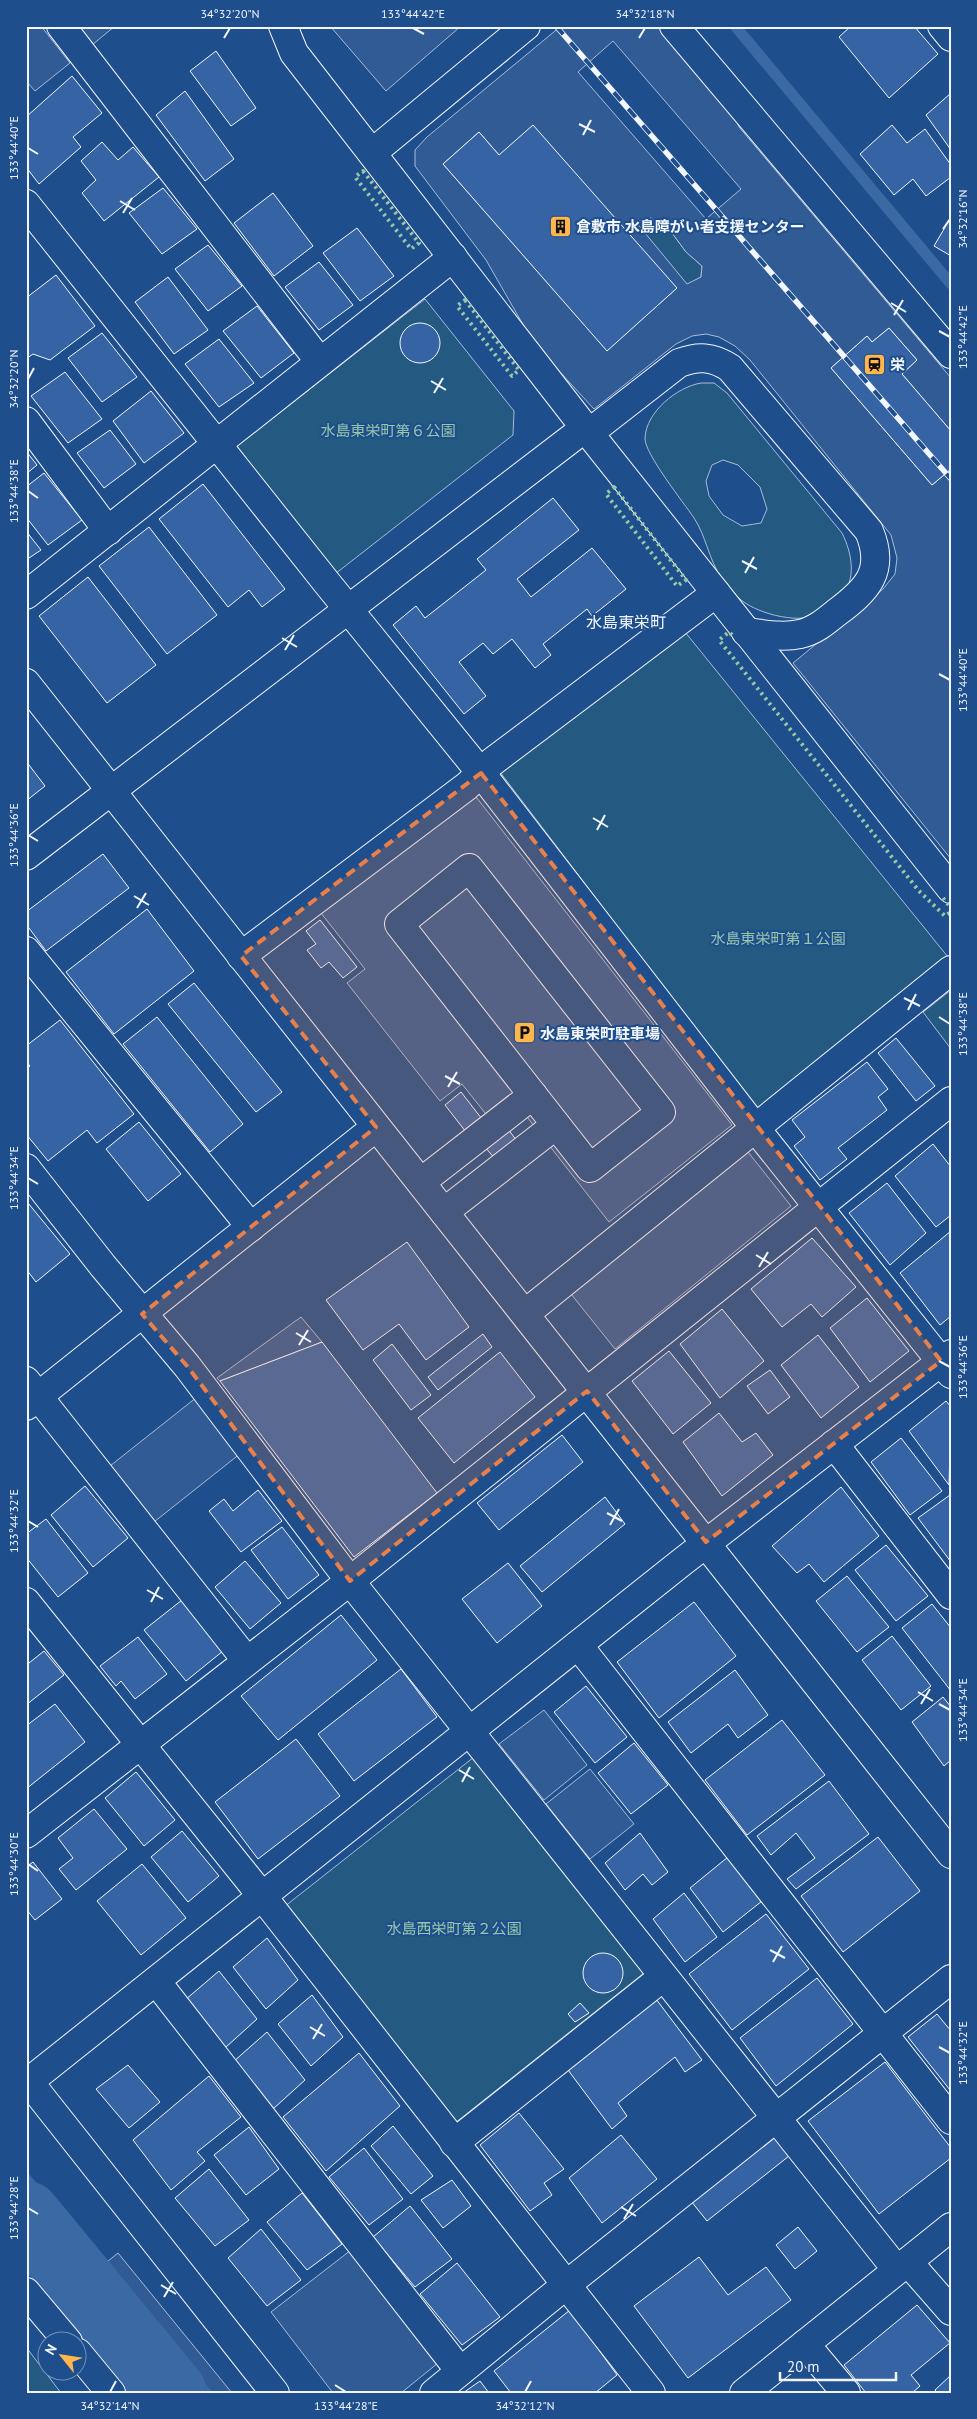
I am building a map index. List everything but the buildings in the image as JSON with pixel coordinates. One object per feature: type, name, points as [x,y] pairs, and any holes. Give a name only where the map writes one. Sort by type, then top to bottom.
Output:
[{"type":"street","points":[[61,26],[320,362]]},
{"type":"street","points":[[283,26],[294,53],[587,431],[951,888]]},
{"type":"street","points":[[372,153],[526,26]]},
{"type":"street","points":[[674,26],[951,354]]},
{"type":"street","points":[[942,26],[951,36]]},
{"type":"street","points":[[26,204],[347,608],[481,773],[817,1206],[947,1363],[834,1444],[706,1542],[156,1982],[27,2081],[275,2393]]},
{"type":"street","points":[[26,595],[453,257]]},
{"type":"street","points":[[26,856],[347,608],[679,363],[693,358],[706,357],[719,360],[730,368],[869,531],[875,546],[876,564],[871,580],[856,598],[818,627],[801,634],[783,636],[746,632]]},
{"type":"street","points":[[26,421],[108,531]]},
{"type":"street","points":[[241,956],[481,773],[492,762],[716,593]]},
{"type":"street","points":[[26,683],[376,1127],[526,1313],[951,1854]]},
{"type":"street","points":[[469,868],[660,1112],[590,1168],[556,1125],[399,924],[469,868]]},
{"type":"street","points":[[26,951],[251,1227]]},
{"type":"street","points":[[526,1313],[951,970]]},
{"type":"street","points":[[421,1182],[534,1096]]},
{"type":"street","points":[[29,1826],[140,1744],[350,1581],[817,1206],[951,1101]]},
{"type":"street","points":[[444,1212],[556,1125]]},
{"type":"street","points":[[248,1661],[30,1395],[142,1314],[376,1127]]},
{"type":"street","points":[[26,1168],[142,1314],[187,1366],[350,1581],[776,2118],[902,2266],[951,2311]]},
{"type":"street","points":[[834,1444],[951,1595]]},
{"type":"street","points":[[26,1602],[262,1896],[651,2393]]},
{"type":"street","points":[[578,1645],[951,2120]]},
{"type":"street","points":[[454,2143],[663,1977]]},
{"type":"street","points":[[434,2393],[566,2284],[951,1979]]},
{"type":"street","points":[[156,1982],[460,2372]]},
{"type":"street","points":[[744,2393],[951,2227]]},
{"type":"street","points":[[26,2292],[60,2332]]},
{"type":"street","points":[[805,2344],[846,2393]]},
{"type":"street","points":[[88,2365],[111,2393]]},
{"type":"highlighted area","points":[[481,773],[941,1361],[706,1542],[587,1391],[350,1581],[187,1366],[142,1314],[376,1127],[241,956]]},
{"type":"green space","points":[[651,218],[672,233],[686,252],[702,266],[701,277],[687,285],[635,222]]},
{"type":"green space","name":"水島東栄町第６公園","points":[[425,299],[514,411],[513,435],[335,574],[237,446]]},
{"type":"green space","points":[[714,383],[727,393],[842,533],[850,557],[851,574],[846,590],[831,608],[824,613],[815,617],[804,618],[781,617],[770,614],[738,598],[721,577],[713,563],[702,532],[657,466],[646,445],[647,428],[657,410],[673,395],[692,385]],"holes":[[[723,460],[738,465],[760,487],[767,509],[761,523],[742,526],[723,515],[709,496],[706,481],[712,465]]]},
{"type":"green space","name":"水島東栄町第１公園","points":[[685,632],[948,957],[757,1110],[500,772]]},
{"type":"green space","points":[[951,990],[951,1049],[923,1012]]},
{"type":"green space","name":"水島西栄町第２公園","points":[[474,1757],[644,1973],[455,2123],[284,1907]]},
{"type":"green space","points":[[26,2347],[38,2363],[38,2382],[53,2382],[61,2393],[26,2393]]},
{"type":"shaded area","points":[[26,26],[41,26],[70,63],[35,91],[26,81]]},
{"type":"shaded area","points":[[76,26],[115,26],[92,45]]},
{"type":"shaded area","points":[[330,26],[461,26],[386,91]]},
{"type":"shaded area","points":[[561,26],[663,26],[729,104],[739,127],[951,378],[951,431],[902,374],[917,360],[889,328],[872,342],[867,336],[831,368],[932,485],[951,469],[951,859],[793,663],[883,589],[895,574],[897,558],[891,535],[750,360],[735,346],[719,337],[706,334],[692,336],[676,344],[594,409],[548,359],[525,328],[486,260],[415,166],[415,150],[427,137]],"holes":[[[613,41],[741,189],[706,219],[578,72]],[[479,132],[499,155],[677,288],[607,350],[443,164]],[[651,218],[672,233],[686,252],[702,266],[701,277],[687,284],[636,222]]]},
{"type":"shaded area","name":"水島東栄町駐車場","points":[[473,793],[732,1125],[609,1222],[513,1099],[489,1118],[462,1084],[440,1101],[347,983],[365,969],[321,913]]},
{"type":"shaded area","points":[[748,1152],[791,1206],[615,1349],[571,1294]]},
{"type":"shaded area","points":[[301,1317],[322,1342],[220,1381],[217,1378]]},
{"type":"shaded area","points":[[197,1397],[241,1453],[154,1522],[110,1466]]},
{"type":"shaded area","points":[[544,1710],[587,1765],[544,1800],[499,1744]]},
{"type":"shaded area","points":[[590,1769],[634,1824],[590,1859],[546,1804]]},
{"type":"shaded area","points":[[351,2250],[438,2363],[401,2393],[333,2393],[271,2312]]},
{"type":"shaded area","points":[[118,2253],[232,2393],[138,2393],[61,2299]]},
{"type":"waterway","points":[[735,26],[951,284]]},
{"type":"waterway","points":[[26,2179],[206,2393]]},
{"type":"waterway","points":[[26,2216],[172,2393]]},
{"type":"railway","points":[[556,26],[951,479]]},
{"type":"hedge","points":[[363,171],[419,243],[411,249],[355,177],[363,171]]},
{"type":"hedge","points":[[465,300],[519,370],[512,376],[457,306],[465,300]]},
{"type":"hedge","points":[[614,487],[686,580],[677,586],[606,494],[614,487]]},
{"type":"hedge","points":[[732,635],[729,632],[719,640],[919,891],[945,916],[951,912]]},
{"type":"hedge","points":[[943,898],[951,908]]},
{"type":"place","name":"倉敷市 水島障がい者支援センター","points":[[560,226]]},
{"type":"place","name":"栄","points":[[874,364]]},
{"type":"place","name":"水島東栄町駐車場","points":[[524,1033]]},
{"type":"district","name":"水島東栄町","points":[[626,622]]}]
